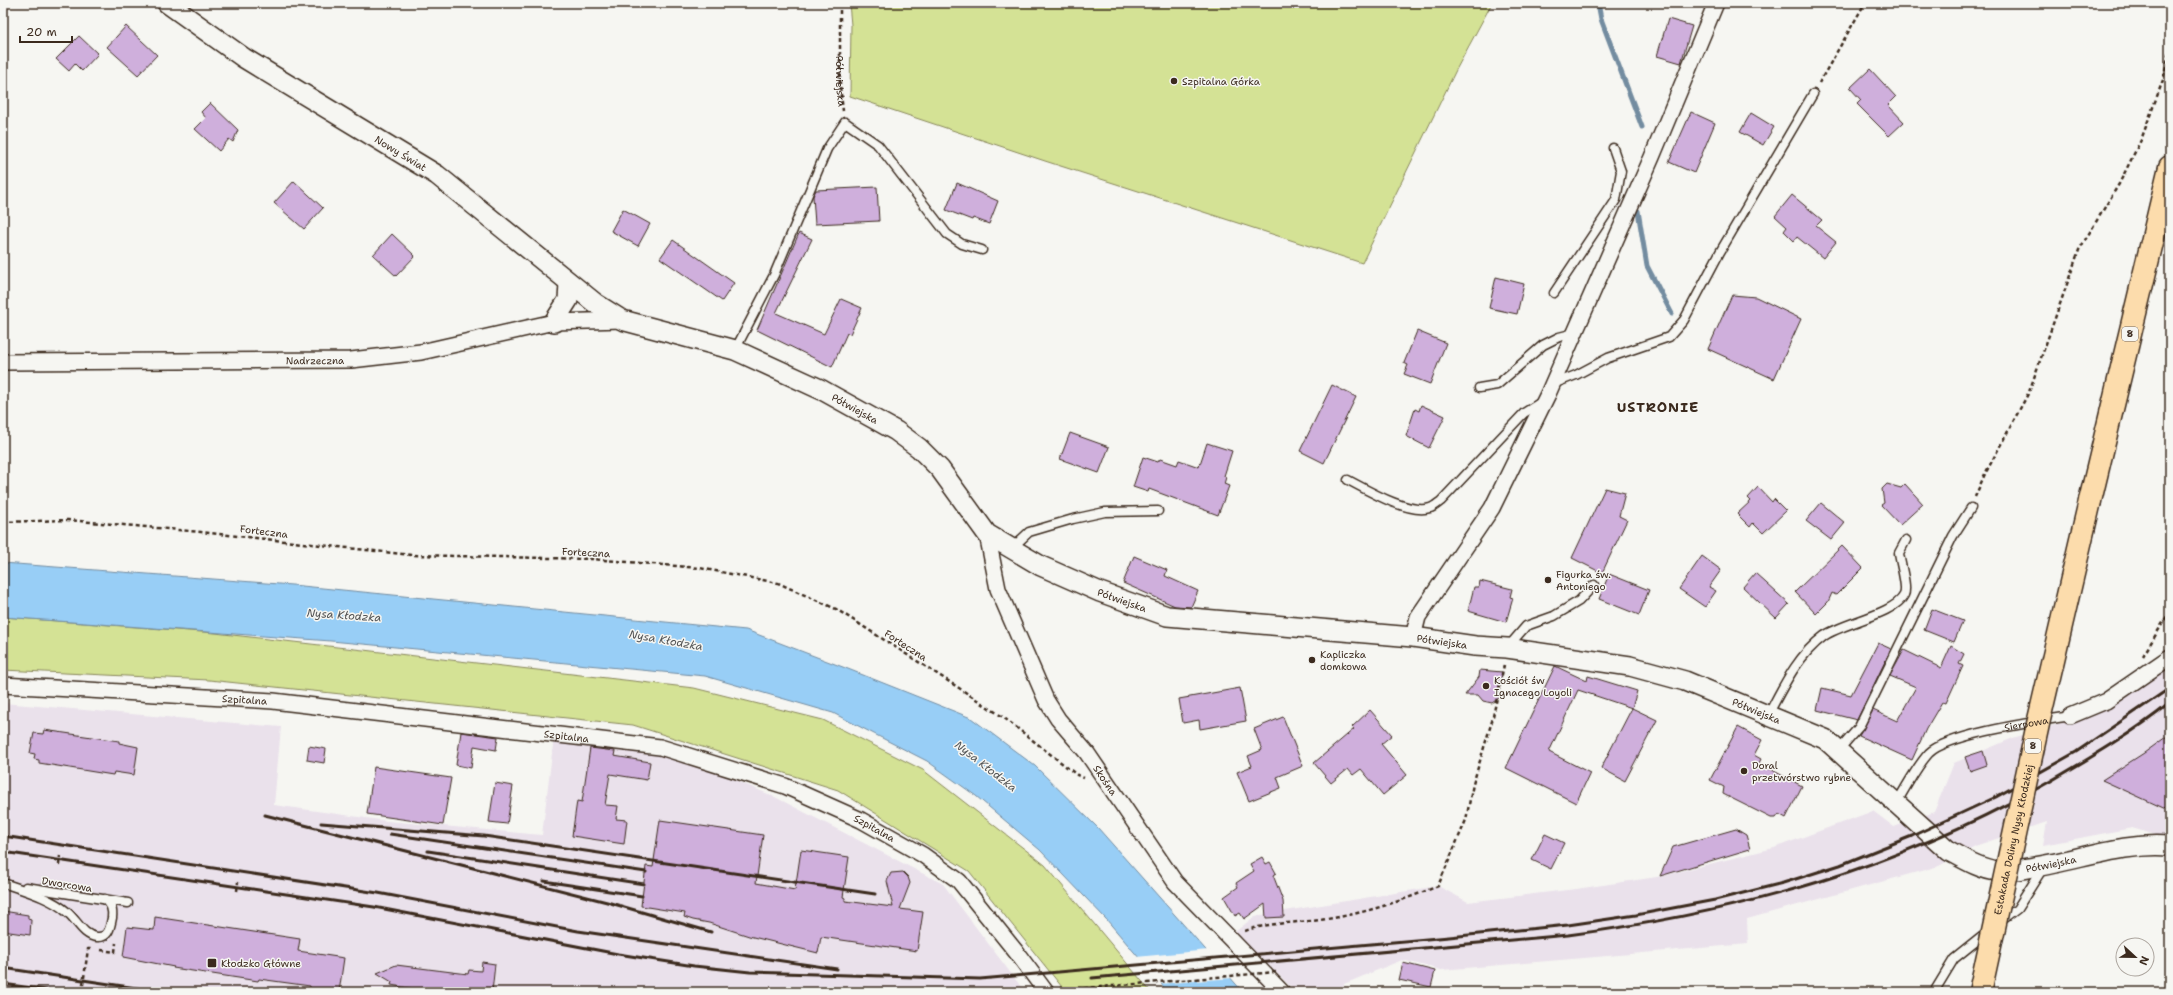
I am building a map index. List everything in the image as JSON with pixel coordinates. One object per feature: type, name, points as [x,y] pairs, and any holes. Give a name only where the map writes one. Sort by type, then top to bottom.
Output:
[{"type":"highway","name":"Estakada Doliny Nysy Kłodzkiej","points":[[1980,992],[2038,724],[2170,168]]},
{"type":"street","name":"Nowy Świat","points":[[167,3],[244,58],[437,175],[594,303],[622,320]]},
{"type":"street","points":[[1413,637],[1418,618],[1492,508],[1547,398],[1631,206],[1716,3]]},
{"type":"street","points":[[554,322],[568,300],[569,283]]},
{"type":"street","name":"Półwiejska","points":[[622,320],[735,350],[822,390],[896,431],[919,448],[940,469],[987,534],[1041,566],[1100,592],[1167,616],[1413,637],[1475,646],[1507,648],[1630,666],[1685,681],[1825,739],[1897,802],[1949,851],[1970,862],[1998,871],[2066,862],[2132,845],[2170,846]]},
{"type":"street","name":"Nadrzeczna","points":[[3,362],[351,360],[421,352],[554,322],[622,320]]},
{"type":"street","name":"Skośna","points":[[987,534],[998,589],[1046,700],[1058,719],[1087,753],[1175,882],[1282,992]]},
{"type":"street","name":"Sierpowa","points":[[2070,716],[2106,701],[2139,680],[2170,657]]},
{"type":"street","name":"Szpitalna","points":[[3,685],[273,701],[660,747],[785,786],[861,820],[923,855],[959,881],[1017,953],[1046,992]]},
{"type":"lane","points":[[1553,384],[1576,375],[1608,358],[1669,336],[1684,320],[1734,227],[1813,94]]},
{"type":"lane","points":[[735,350],[774,275],[826,149],[845,122],[878,145],[947,234],[962,244],[982,250]]},
{"type":"lane","points":[[1554,293],[1616,200],[1621,171],[1613,148]]},
{"type":"lane","points":[[1616,200],[1631,206]]},
{"type":"lane","points":[[1480,388],[1497,385],[1543,345],[1559,337],[1576,333]]},
{"type":"lane","points":[[1348,480],[1401,505],[1415,509],[1430,508],[1441,501],[1524,413],[1547,398]]},
{"type":"lane","points":[[1839,750],[1859,727],[1953,536],[1971,508]]},
{"type":"lane","points":[[1012,549],[1029,532],[1073,519],[1105,512],[1158,511]]},
{"type":"lane","points":[[1768,716],[1797,662],[1824,636],[1852,622],[1884,611],[1903,597],[1906,589],[1899,553],[1906,540]]},
{"type":"lane","points":[[1507,648],[1526,626],[1554,616],[1579,601],[1594,585]]},
{"type":"lane","name":"Sierpowa","points":[[1897,802],[1930,752],[1958,739],[1999,728],[2070,716]]},
{"type":"lane","points":[[1934,992],[1954,959],[2017,909],[2044,866]]},
{"type":"lane","points":[[5,884],[54,903],[68,912],[87,933],[95,937],[102,937],[107,934],[110,928],[112,914],[111,906],[105,900]]},
{"type":"lane","name":"Dworcowa","points":[[5,884],[128,903]]},
{"type":"path","name":"Półwiejska","points":[[840,3],[840,86],[845,122]]},
{"type":"path","points":[[1813,94],[1865,3]]},
{"type":"path","points":[[1971,508],[1984,476],[2029,392],[2079,250],[2119,184],[2141,140],[2162,80],[2170,46]]},
{"type":"path","name":"Forteczna","points":[[3,522],[68,520],[412,555],[592,559],[700,568],[778,583],[836,609],[1003,718],[1077,775],[1109,787]]},
{"type":"path","points":[[2139,680],[2142,657],[2170,611]]},
{"type":"path","points":[[1230,938],[1248,930],[1345,916],[1396,904],[1438,886],[1466,820],[1473,784],[1492,721],[1507,648]]},
{"type":"path","points":[[59,865],[60,856]]},
{"type":"path","points":[[237,891],[238,882]]},
{"type":"path","points":[[82,992],[88,948],[91,949]]},
{"type":"path","points":[[1042,992],[1276,972]]},
{"type":"path","points":[[1299,992],[1313,990],[1313,992]]},
{"type":"shaded area","points":[[2170,665],[2170,839],[2132,828],[2043,845],[2047,822],[1975,846],[1939,866],[1747,919],[1748,944],[1441,970],[1402,960],[1344,984],[1342,992],[1301,992],[1291,987],[1235,932],[1255,916],[1438,886],[1468,902],[1576,889],[1657,877],[1774,848],[1873,811],[1894,827],[1934,812],[1954,763],[2013,738],[2107,709]]},
{"type":"shaded area","points":[[3,703],[281,727],[274,805],[387,821],[542,835],[554,737],[687,759],[775,797],[943,884],[1025,992],[3,992]]},
{"type":"green space","points":[[849,3],[1492,3],[1456,70],[1362,263],[1045,161],[850,96],[851,25]]},
{"type":"green space","points":[[3,617],[215,633],[694,688],[823,720],[923,770],[1045,865],[1151,992],[1066,992],[969,871],[838,790],[633,725],[209,680],[3,670]]},
{"type":"water","name":"Nysa Kłodzka","points":[[3,563],[292,585],[746,630],[971,718],[1035,766],[1098,828],[1243,992],[1168,992],[1106,919],[1040,850],[976,796],[927,761],[833,713],[705,676],[331,641],[3,617]]},
{"type":"pier","points":[[1208,950],[1233,978],[1159,984],[1136,957]]},
{"type":"building","points":[[1668,19],[1692,26],[1681,63],[1657,56]]},
{"type":"building","points":[[126,26],[157,55],[138,75],[107,47]]},
{"type":"building","points":[[79,36],[98,54],[82,71],[75,64],[69,71],[56,59]]},
{"type":"building","points":[[1870,69],[1896,97],[1888,105],[1904,122],[1889,136],[1857,104],[1861,100],[1850,88]]},
{"type":"building","points":[[210,103],[238,130],[233,142],[229,139],[219,151],[195,129],[206,118],[201,112]]},
{"type":"building","points":[[1691,112],[1715,123],[1694,173],[1669,162]]},
{"type":"building","points":[[1751,113],[1774,127],[1763,145],[1740,132]]},
{"type":"building","points":[[294,181],[323,208],[304,229],[274,203]]},
{"type":"building","points":[[957,183],[998,201],[989,224],[973,218],[972,220],[946,210]]},
{"type":"building","points":[[877,187],[879,221],[815,224],[813,196],[816,190]]},
{"type":"building","points":[[1792,195],[1822,220],[1816,226],[1836,242],[1823,258],[1797,237],[1794,241],[1784,231],[1787,227],[1775,216]]},
{"type":"building","points":[[623,209],[650,224],[638,246],[611,231]]},
{"type":"building","points":[[799,233],[812,239],[776,313],[824,334],[841,299],[862,308],[850,334],[847,333],[832,367],[757,330]]},
{"type":"building","points":[[392,234],[415,256],[396,276],[373,255]]},
{"type":"building","points":[[673,240],[734,283],[722,301],[660,258]]},
{"type":"building","points":[[1496,277],[1524,284],[1517,314],[1489,308]]},
{"type":"building","points":[[1732,295],[1756,297],[1801,319],[1774,379],[1708,349]]},
{"type":"building","points":[[1417,331],[1446,343],[1430,384],[1404,374],[1408,365],[1404,363]]},
{"type":"building","points":[[1332,385],[1356,397],[1324,463],[1300,451]]},
{"type":"building","points":[[1421,405],[1445,416],[1429,448],[1406,436],[1415,409],[1419,411]]},
{"type":"building","points":[[1070,433],[1109,447],[1099,473],[1060,459]]},
{"type":"building","points":[[1207,443],[1232,451],[1224,476],[1226,477],[1224,484],[1229,486],[1218,515],[1149,489],[1148,492],[1133,487],[1143,457],[1158,462],[1160,459],[1177,465],[1179,460],[1199,467]]},
{"type":"building","points":[[1887,484],[1901,488],[1905,484],[1923,504],[1900,525],[1881,505],[1884,503],[1882,489]]},
{"type":"building","points":[[1758,487],[1772,502],[1774,499],[1786,511],[1763,533],[1753,523],[1750,527],[1737,514],[1751,501],[1748,498]]},
{"type":"building","points":[[1605,488],[1625,493],[1619,516],[1627,520],[1602,573],[1572,558]]},
{"type":"building","points":[[1821,503],[1845,523],[1831,540],[1806,521]]},
{"type":"building","points":[[1842,546],[1863,568],[1836,595],[1832,593],[1828,602],[1816,614],[1795,592]]},
{"type":"building","points":[[1134,556],[1167,570],[1165,576],[1198,591],[1191,607],[1175,606],[1123,583]]},
{"type":"building","points":[[1702,556],[1721,570],[1709,587],[1716,591],[1705,607],[1679,589]]},
{"type":"building","points":[[1755,573],[1789,604],[1776,618],[1743,587]]},
{"type":"building","points":[[1609,574],[1649,590],[1639,615],[1599,599]]},
{"type":"building","points":[[1480,581],[1512,589],[1510,597],[1513,598],[1506,622],[1468,611],[1474,587],[1479,587]]},
{"type":"building","points":[[1932,609],[1963,621],[1954,642],[1924,630]]},
{"type":"building","points":[[1878,643],[1891,649],[1857,720],[1817,710],[1822,688],[1851,695]]},
{"type":"building","points":[[1951,646],[1964,654],[1959,664],[1963,666],[1946,703],[1942,702],[1926,729],[1912,760],[1859,736],[1873,710],[1897,721],[1916,687],[1890,676],[1904,650],[1941,668]]},
{"type":"building","points":[[1555,666],[1587,681],[1588,676],[1637,691],[1632,708],[1578,690],[1549,752],[1590,773],[1576,803],[1506,768]]},
{"type":"building","name":"Kościół św Ignacego Loyoli","points":[[1480,670],[1502,672],[1499,698],[1492,703],[1483,701],[1478,695],[1465,695],[1479,677]]},
{"type":"building","points":[[1240,688],[1246,721],[1200,729],[1199,720],[1183,723],[1179,699]]},
{"type":"building","points":[[1632,708],[1657,720],[1625,781],[1601,768]]},
{"type":"building","points":[[1370,710],[1392,735],[1381,744],[1407,775],[1383,795],[1361,769],[1353,775],[1348,769],[1331,783],[1314,763],[1354,729],[1352,727]]},
{"type":"building","points":[[1283,717],[1303,766],[1277,777],[1281,788],[1249,801],[1237,772],[1252,766],[1248,756],[1262,750],[1254,729]]},
{"type":"building","name":"Doral przetwórstwo rybne","points":[[1738,727],[1762,740],[1754,755],[1761,759],[1759,763],[1802,786],[1786,818],[1779,814],[1776,818],[1771,818],[1723,794],[1724,787],[1710,780]]},
{"type":"building","points":[[44,730],[119,741],[119,743],[138,747],[134,775],[114,772],[113,775],[39,763],[39,760],[34,759],[35,754],[30,753],[34,733],[43,734]]},
{"type":"building","points":[[461,732],[498,737],[496,750],[474,746],[471,768],[456,765]]},
{"type":"building","points":[[2170,734],[2170,811],[2102,780],[2144,753]]},
{"type":"building","points":[[309,746],[326,749],[324,763],[307,760]]},
{"type":"building","points":[[590,748],[615,751],[614,756],[650,762],[647,780],[610,774],[605,805],[618,806],[616,819],[627,820],[624,844],[572,836],[577,801],[582,802]]},
{"type":"building","points":[[1983,751],[1987,765],[1970,771],[1965,757]]},
{"type":"building","points":[[374,767],[451,778],[443,825],[367,814]]},
{"type":"building","points":[[495,783],[513,786],[507,824],[489,822]]},
{"type":"building","points":[[660,820],[763,835],[756,883],[795,890],[801,850],[849,857],[843,897],[845,898],[845,901],[893,907],[887,881],[891,873],[903,872],[908,877],[910,883],[900,909],[923,912],[917,951],[821,937],[818,953],[693,920],[684,917],[685,913],[641,906],[646,866],[653,867]]},
{"type":"building","points":[[1736,829],[1746,835],[1750,849],[1660,876],[1673,847]]},
{"type":"building","points":[[1545,834],[1564,843],[1551,869],[1532,860]]},
{"type":"building","points":[[1262,857],[1266,864],[1270,862],[1276,873],[1273,875],[1283,901],[1284,917],[1266,918],[1265,904],[1244,919],[1240,913],[1235,916],[1224,897],[1238,887],[1236,883],[1254,871],[1250,864]]},
{"type":"building","points":[[3,911],[28,915],[28,919],[31,920],[30,935],[3,931]]},
{"type":"building","points":[[155,917],[300,939],[298,951],[344,958],[339,992],[310,990],[310,986],[259,979],[258,981],[173,968],[174,967],[123,957],[127,927],[154,930]]},
{"type":"building","points":[[482,962],[495,964],[492,992],[440,992],[408,988],[391,985],[392,982],[377,973],[396,965],[468,974],[469,970],[481,971]]},
{"type":"building","points":[[1403,963],[1435,971],[1431,987],[1399,980]]},
{"type":"waterway","points":[[1598,3],[1601,19],[1642,127]]},
{"type":"waterway","points":[[1638,211],[1647,266],[1672,314]]},
{"type":"railway","points":[[3,852],[374,907],[618,954],[694,966],[750,972],[980,979],[1568,925],[1636,915],[1715,900],[1783,883],[1840,865],[1912,836],[1996,797],[2076,752],[2170,688]]},
{"type":"railway","points":[[1092,978],[1568,935],[1695,914],[1756,899],[1875,863],[1991,813],[2049,782],[2096,754],[2141,725],[2170,703]]},
{"type":"railway","points":[[265,815],[607,902],[711,932]]},
{"type":"railway","points":[[321,823],[484,836],[875,894]]},
{"type":"railway","points":[[390,834],[646,872]]},
{"type":"railway","points":[[3,836],[378,893],[578,931],[837,969]]},
{"type":"railway","points":[[428,851],[644,884]]},
{"type":"railway","points":[[544,881],[642,896]]},
{"type":"railway","points":[[3,968],[163,992]]},
{"type":"railway","points":[[3,984],[61,992]]},
{"type":"place","name":"Szpitalna Górka","points":[[1174,81]]},
{"type":"place","name":"Figurka św. Antoniego","points":[[1548,580]]},
{"type":"place","name":"Kapliczka domkowa","points":[[1312,660]]},
{"type":"place","name":"Kościół św Ignacego Loyoli","points":[[1486,686]]},
{"type":"place","name":"Doral przetwórstwo rybne","points":[[1744,771]]},
{"type":"place","name":"Kłodzko Główne","points":[[212,963]]},
{"type":"district","name":"USTRONIE","points":[[1658,407]]}]
